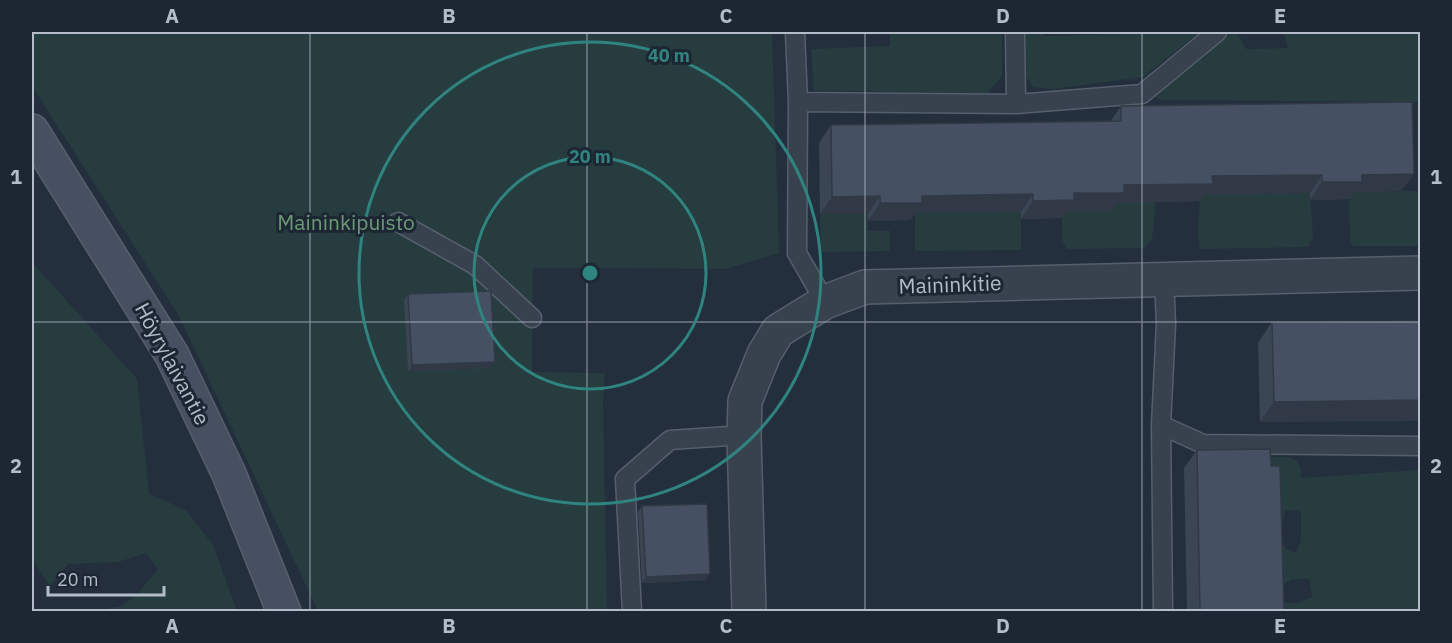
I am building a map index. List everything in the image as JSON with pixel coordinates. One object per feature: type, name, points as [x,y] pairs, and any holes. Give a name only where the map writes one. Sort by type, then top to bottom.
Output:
[{"type":"main road","name":"Höyrylaivantie","points":[[32,131],[172,355],[229,474],[285,612]]},
{"type":"street","name":"Maininkitie","points":[[749,612],[745,401],[764,354],[778,331],[825,302],[865,287],[1420,273]]},
{"type":"lane","points":[[795,32],[798,102],[797,253],[825,302]]},
{"type":"lane","points":[[1015,32],[1016,104]]},
{"type":"lane","points":[[798,102],[1016,104],[1142,94],[1217,32]]},
{"type":"lane","points":[[399,222],[475,265],[532,318]]},
{"type":"lane","points":[[1163,612],[1161,425],[1166,324],[1164,279]]},
{"type":"lane","points":[[1161,425],[1203,444],[1420,446]]},
{"type":"lane","points":[[632,612],[625,479],[670,440],[744,435]]},
{"type":"green space","name":"Maininkipuisto","points":[[32,32],[772,32],[779,253],[725,269],[533,268],[532,372],[605,373],[603,401],[607,611],[318,611],[179,316],[32,86]]},
{"type":"green space","points":[[890,32],[1002,32],[1002,76],[987,94],[814,90],[811,49],[890,46]]},
{"type":"green space","points":[[1023,32],[1043,32],[1044,36],[1119,34],[1120,32],[1200,32],[1143,77],[1053,89],[1033,87],[1025,75]]},
{"type":"green space","points":[[1228,32],[1237,32],[1246,49],[1288,48],[1284,32],[1420,32],[1420,102],[1162,100],[1148,93]]},
{"type":"green space","points":[[1420,191],[1420,246],[1353,246],[1350,240],[1349,192]]},
{"type":"green space","points":[[1310,193],[1313,238],[1308,247],[1200,249],[1198,235],[1200,194]]},
{"type":"green space","points":[[1112,195],[1156,195],[1152,240],[1145,248],[1067,249],[1062,240],[1062,211],[1111,211]]},
{"type":"green space","points":[[1021,212],[1021,250],[915,251],[915,213]]},
{"type":"green space","points":[[820,214],[868,214],[868,231],[890,231],[890,251],[821,252]]},
{"type":"green space","points":[[32,262],[137,379],[149,494],[186,510],[213,545],[237,611],[93,611],[122,606],[138,593],[158,569],[146,553],[118,562],[68,564],[50,586],[32,559]]},
{"type":"green space","points":[[1257,457],[1287,457],[1296,460],[1300,467],[1301,478],[1420,470],[1420,611],[1271,611]],"holes":[[[1297,510],[1301,513],[1301,541],[1296,552],[1285,548],[1282,543],[1282,530],[1285,511]],[[1292,579],[1309,579],[1312,597],[1297,603],[1275,603],[1273,592]]]},
{"type":"building","points":[[1412,102],[1414,174],[1362,175],[1362,182],[1322,182],[1322,175],[1212,176],[1213,184],[1124,185],[1124,193],[1074,193],[1074,200],[1033,201],[1033,194],[922,196],[922,203],[880,203],[880,196],[832,197],[831,125],[1121,121],[1121,106]]},
{"type":"building","points":[[491,291],[495,362],[412,365],[408,294]]},
{"type":"building","points":[[1420,321],[1420,400],[1274,402],[1272,322]]},
{"type":"building","points":[[1270,449],[1271,466],[1280,466],[1284,612],[1200,612],[1197,450]]},
{"type":"building","points":[[707,504],[710,574],[646,577],[642,506]]}]
